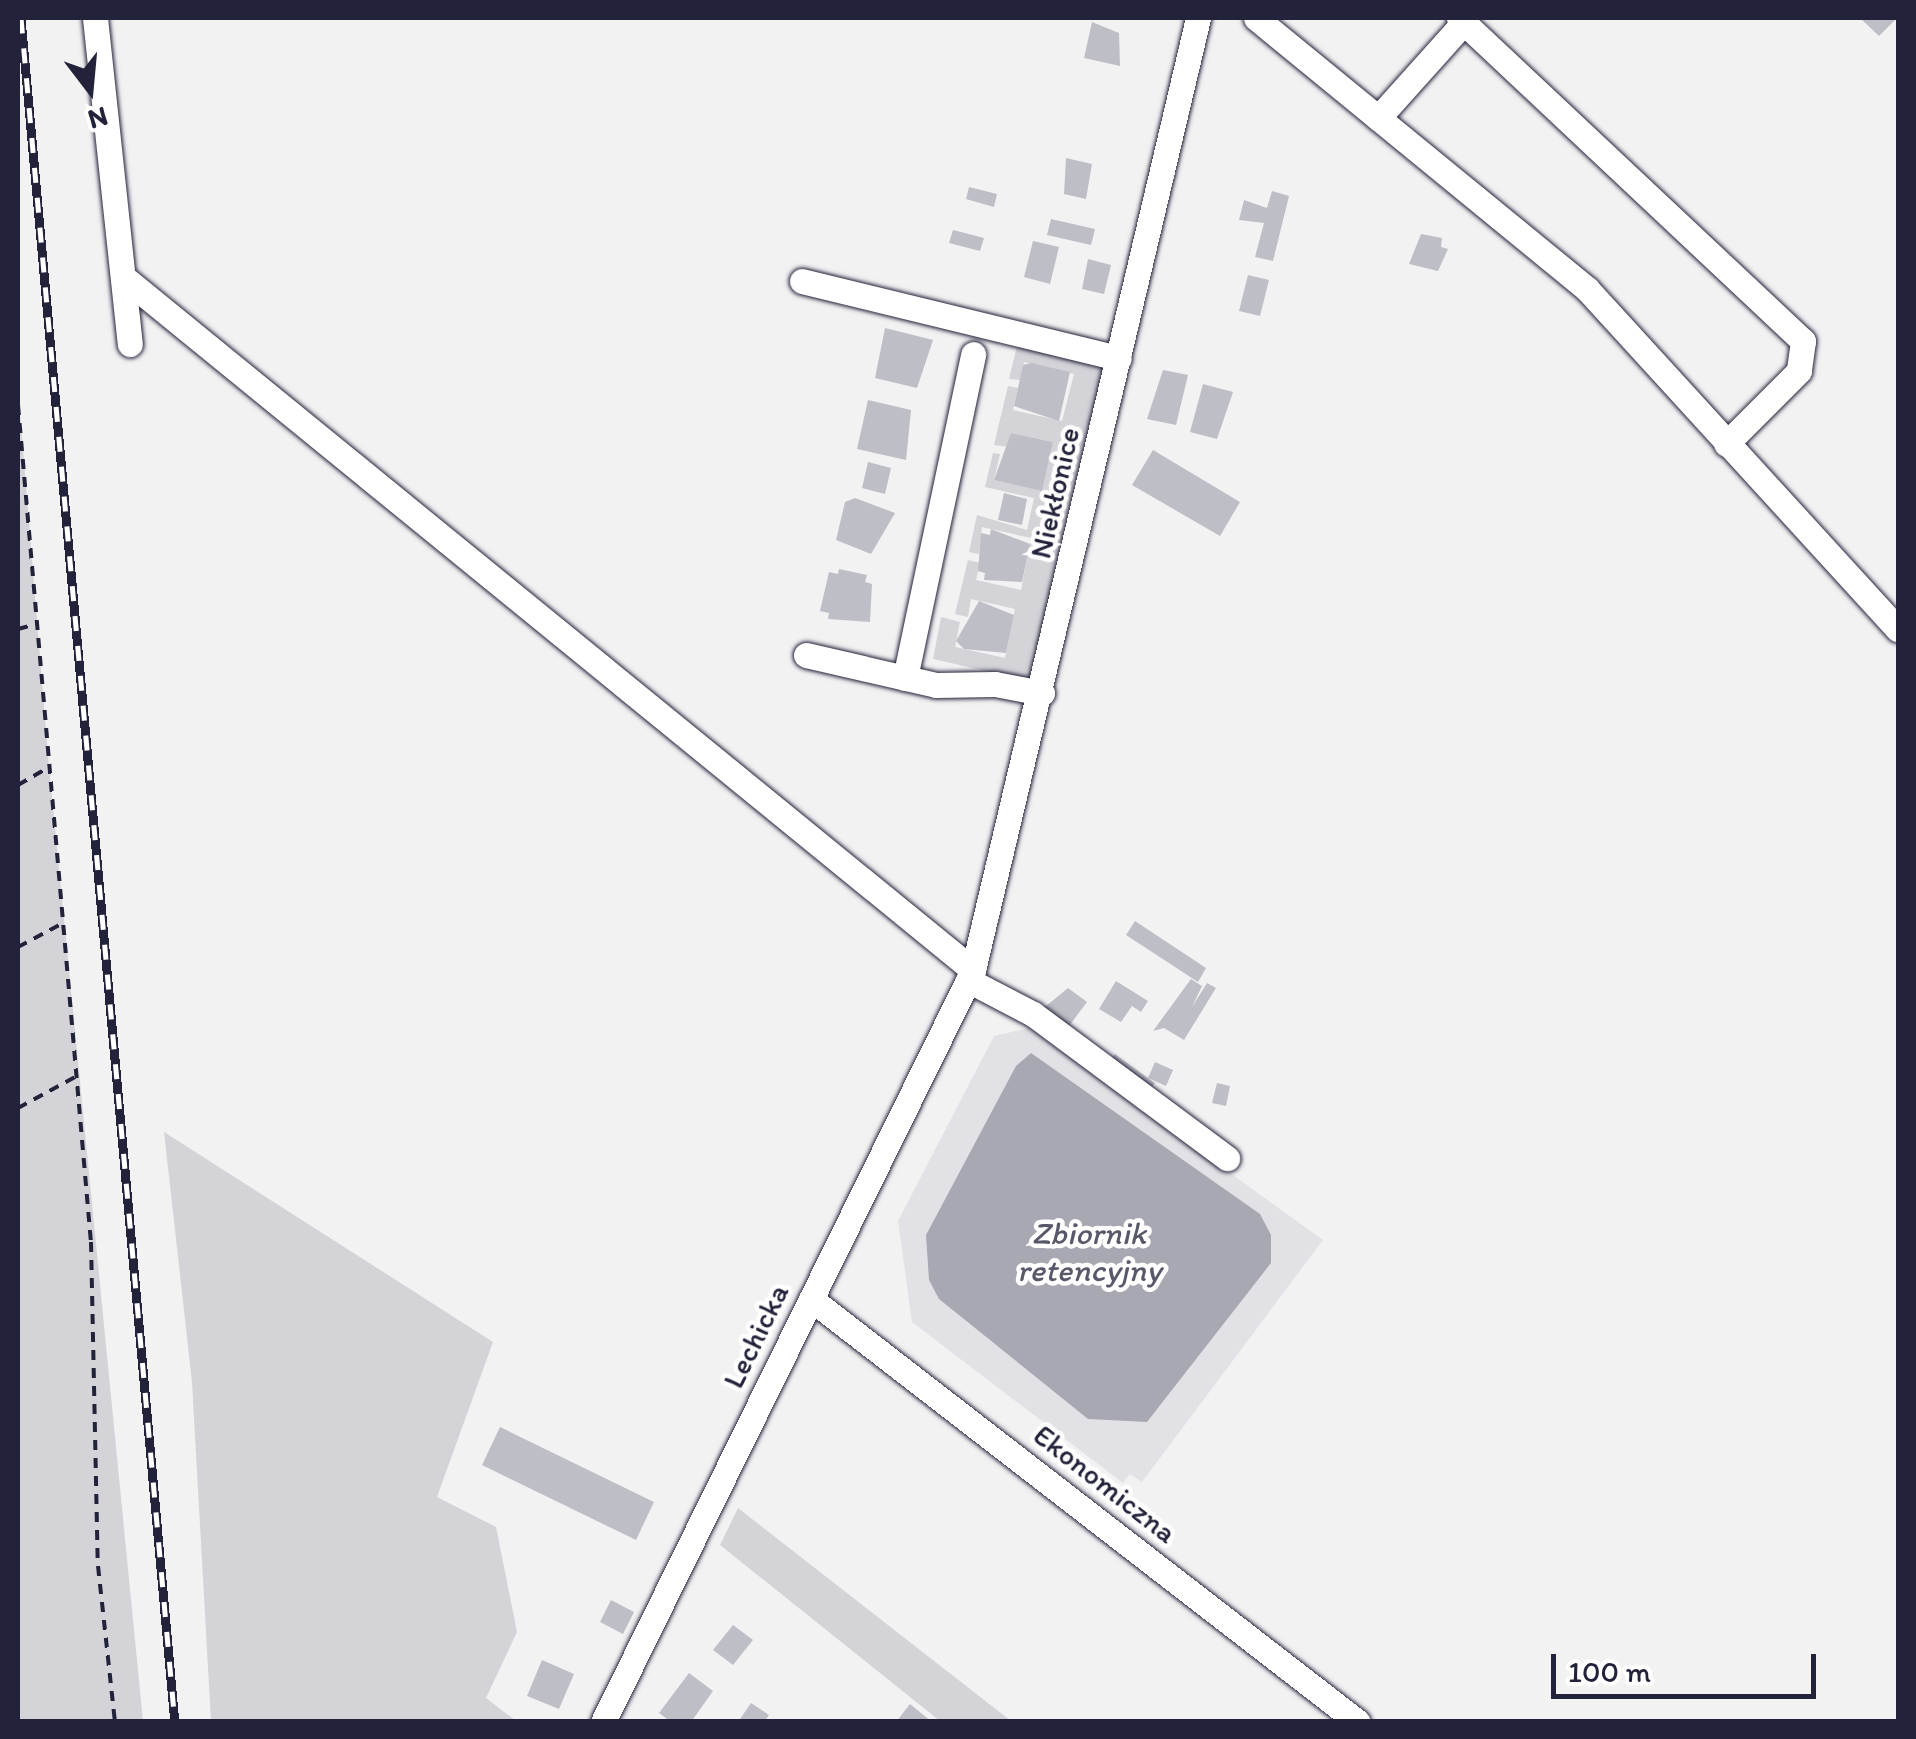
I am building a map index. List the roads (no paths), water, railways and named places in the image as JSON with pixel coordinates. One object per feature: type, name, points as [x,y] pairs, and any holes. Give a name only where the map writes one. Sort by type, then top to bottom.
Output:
[{"type":"street","points":[[96,18],[130,344]]},
{"type":"street","name":"Niekłonice","points":[[971,975],[1042,693],[1198,18]]},
{"type":"street","points":[[1256,18],[1587,289],[1898,629]]},
{"type":"street","points":[[1378,118],[1462,20],[1803,341],[1799,371],[1726,444]]},
{"type":"street","points":[[123,278],[971,975],[1033,1014],[1228,1158]]},
{"type":"street","points":[[802,281],[1119,358]]},
{"type":"street","points":[[905,678],[973,354]]},
{"type":"street","points":[[806,655],[905,678],[1042,693]]},
{"type":"street","name":"Lechicka","points":[[604,1722],[971,975]]},
{"type":"street","name":"Ekonomiczna","points":[[811,1299],[1358,1722]]},
{"type":"water","name":"Zbiornik retencyjny","points":[[1031,1053],[1260,1214],[1271,1235],[1271,1263],[1147,1422],[1088,1419],[939,1299],[929,1280],[926,1235],[1016,1066]]},
{"type":"railway","points":[[21,18],[175,1722]]}]
